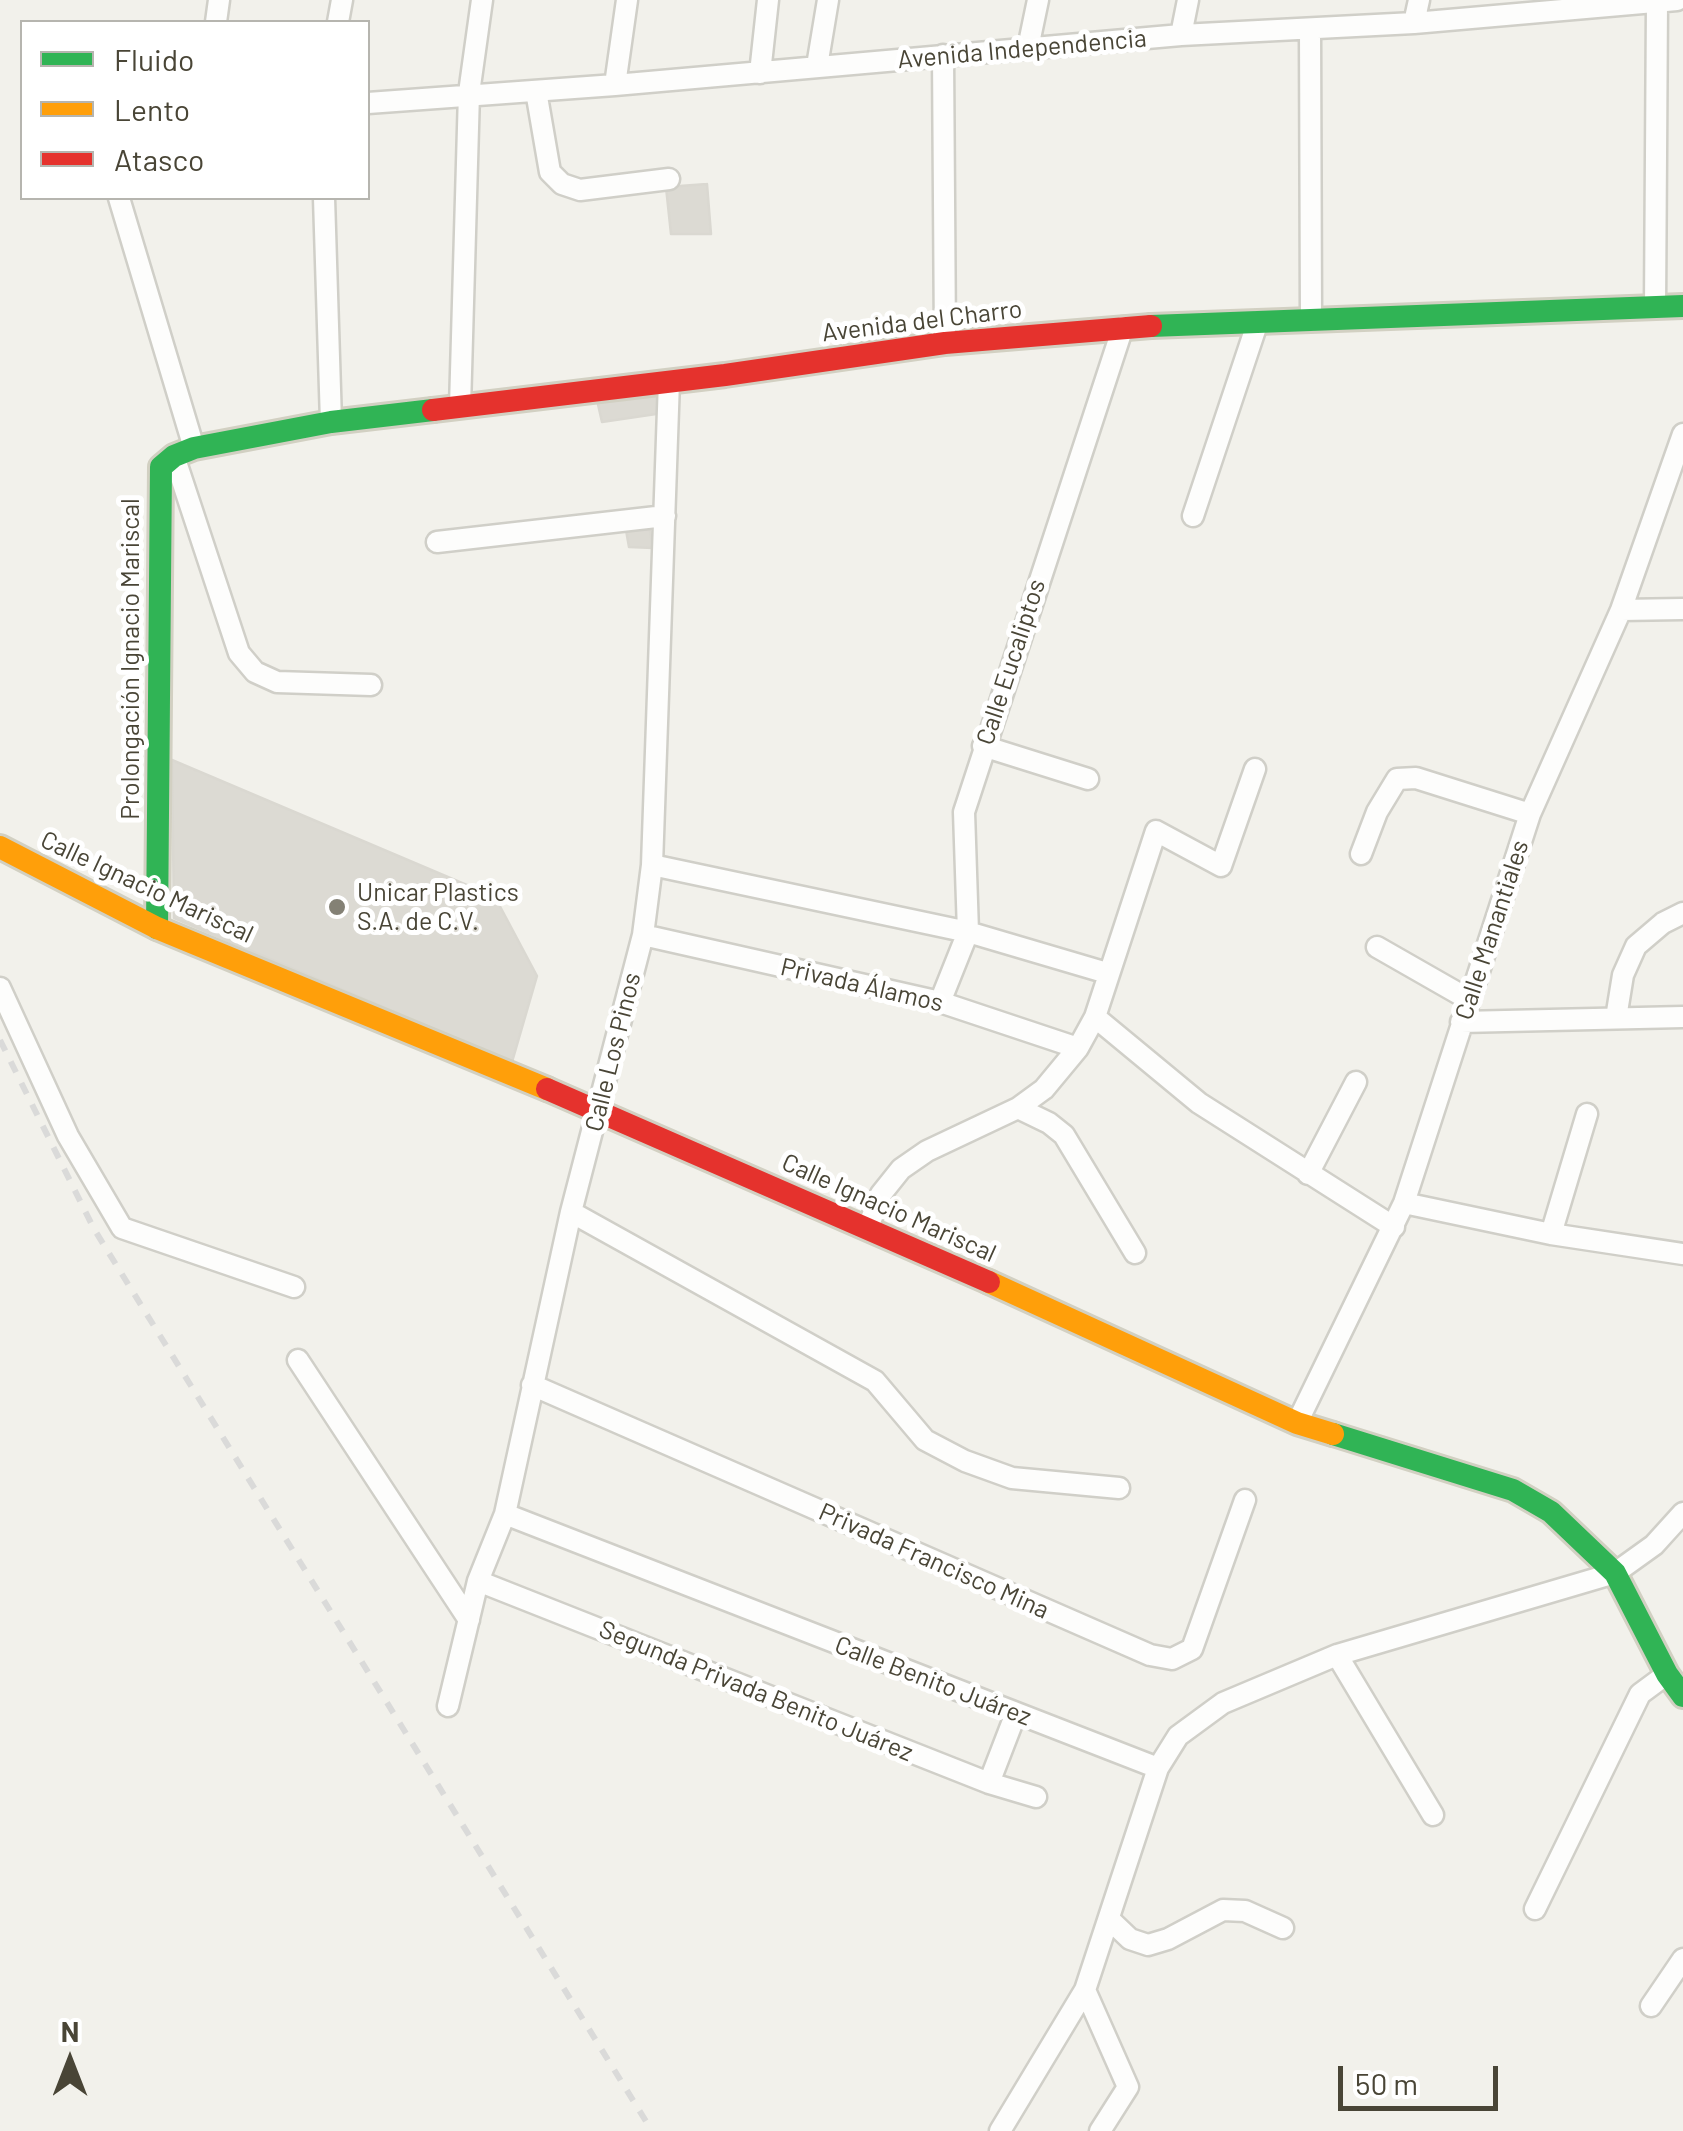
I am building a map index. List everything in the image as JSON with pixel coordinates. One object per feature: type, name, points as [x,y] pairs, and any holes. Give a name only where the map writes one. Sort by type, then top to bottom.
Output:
[{"type":"street","points":[[460,407],[469,93],[482,0]]},
{"type":"street","points":[[616,86],[627,0]]},
{"type":"street","points":[[760,73],[768,0]]},
{"type":"street","points":[[816,66],[828,0]]},
{"type":"street","points":[[1028,48],[1038,0]]},
{"type":"street","points":[[1182,36],[1188,0]]},
{"type":"street","points":[[1414,23],[1419,0]]},
{"type":"street","points":[[1655,307],[1667,1]]},
{"type":"street","name":"Avenida Independencia","points":[[370,102],[616,86],[1182,36],[1414,23],[1462,9],[1667,1]]},
{"type":"street","points":[[1310,30],[1311,320]]},
{"type":"street","points":[[943,55],[945,344]]},
{"type":"street","points":[[536,92],[550,172],[562,184],[580,190],[669,180]]},
{"type":"street","points":[[120,200],[239,653],[255,672],[277,682],[372,684]]},
{"type":"street","points":[[324,200],[331,422]]},
{"type":"street","name":"Avenida del Charro","points":[[184,452],[331,422],[945,344],[1123,327],[1683,306]]},
{"type":"street","points":[[1193,516],[1258,321]]},
{"type":"street","name":"Calle Eucaliptos","points":[[940,1002],[968,932],[964,812],[1123,327]]},
{"type":"street","name":"Calle Los Pinos","points":[[448,1706],[478,1581],[505,1514],[571,1212],[642,935],[652,865],[669,382]]},
{"type":"street","name":"Calle Manantiales","points":[[1297,1423],[1404,1203],[1530,814],[1621,610],[1683,434]]},
{"type":"street","name":"Prolongación Ignacio Mariscal","points":[[157,928],[159,485],[161,467],[184,452]]},
{"type":"street","points":[[438,542],[665,516]]},
{"type":"street","points":[[1621,610],[1683,609]]},
{"type":"street","points":[[983,746],[1088,779]]},
{"type":"street","points":[[868,1227],[880,1194],[901,1170],[927,1152],[1018,1108],[1044,1089],[1078,1048],[1095,1017],[1156,832],[1221,866],[1255,769]]},
{"type":"street","points":[[1362,854],[1377,812],[1396,779],[1416,778],[1530,814]]},
{"type":"street","name":"Calle Ignacio Mariscal","points":[[0,847],[157,928],[598,1110],[868,1227],[1297,1423],[1513,1490],[1551,1512],[1615,1573],[1678,1687]]},
{"type":"street","points":[[652,865],[968,932],[1108,973]]},
{"type":"street","points":[[1616,1018],[1622,975],[1636,946],[1663,923],[1683,913]]},
{"type":"street","name":"Privada Álamos","points":[[642,935],[940,1002],[1078,1048]]},
{"type":"street","points":[[1377,947],[1468,999]]},
{"type":"street","points":[[0,988],[68,1136],[122,1228],[294,1287]]},
{"type":"street","points":[[1095,1017],[1199,1103],[1394,1227]]},
{"type":"street","points":[[1461,1022],[1683,1017]]},
{"type":"street","points":[[1308,1174],[1356,1082]]},
{"type":"street","points":[[1018,1108],[1048,1122],[1064,1135],[1135,1253]]},
{"type":"street","points":[[1551,1234],[1587,1114]]},
{"type":"street","points":[[1404,1203],[1551,1234],[1683,1254]]},
{"type":"street","points":[[571,1212],[876,1381],[925,1440],[965,1461],[1012,1478],[1119,1488]]},
{"type":"street","points":[[298,1360],[468,1620]]},
{"type":"street","name":"Privada Francisco Mina","points":[[532,1385],[1150,1655],[1172,1659],[1192,1649],[1245,1500]]},
{"type":"street","points":[[1000,2131],[1085,1990],[1158,1768],[1178,1736],[1223,1704],[1337,1654],[1615,1573],[1654,1546],[1683,1513]]},
{"type":"street","name":"Calle Benito Juárez","points":[[505,1514],[1158,1768]]},
{"type":"street","name":"Segunda Privada Benito Juárez","points":[[478,1581],[989,1783],[1036,1797]]},
{"type":"street","points":[[1337,1654],[1433,1816]]},
{"type":"street","points":[[1535,1909],[1640,1694],[1678,1687]]},
{"type":"street","points":[[989,1783],[1016,1713]]},
{"type":"street","points":[[1109,1919],[1130,1939],[1148,1945],[1168,1939],[1223,1910],[1245,1910],[1283,1928]]},
{"type":"street","points":[[1651,2006],[1683,1959]]},
{"type":"street","points":[[1085,1990],[1128,2087],[1100,2131]]},
{"type":"building","points":[[707,184],[711,234],[671,234],[666,187]]},
{"type":"building","points":[[662,393],[663,413],[602,422],[597,400]]},
{"type":"building","points":[[626,530],[650,530],[653,548],[629,547]]},
{"type":"building","name":"Unicar Plastics S.A. de C.V.","points":[[172,760],[495,897],[537,976],[512,1062],[174,918]]},
{"type":"railway","points":[[0,1040],[94,1229],[652,2131]]},
{"type":"traffic: fast","points":[[1151,326],[1683,306]]},
{"type":"traffic: fast","points":[[157,928],[161,467],[174,456],[194,448],[331,422],[433,410]]},
{"type":"traffic: fast","points":[[1333,1434],[1513,1490],[1551,1512],[1615,1573],[1667,1674],[1683,1696]]},
{"type":"traffic: slow","points":[[0,847],[157,928],[547,1089]]},
{"type":"traffic: slow","points":[[989,1282],[1297,1423],[1333,1434]]},
{"type":"traffic: jam","points":[[433,410],[725,375],[945,343],[1151,326]]},
{"type":"traffic: jam","points":[[547,1089],[989,1282]]},
{"type":"place","name":"Unicar Plastics S.A. de C.V.","points":[[337,907]]}]
